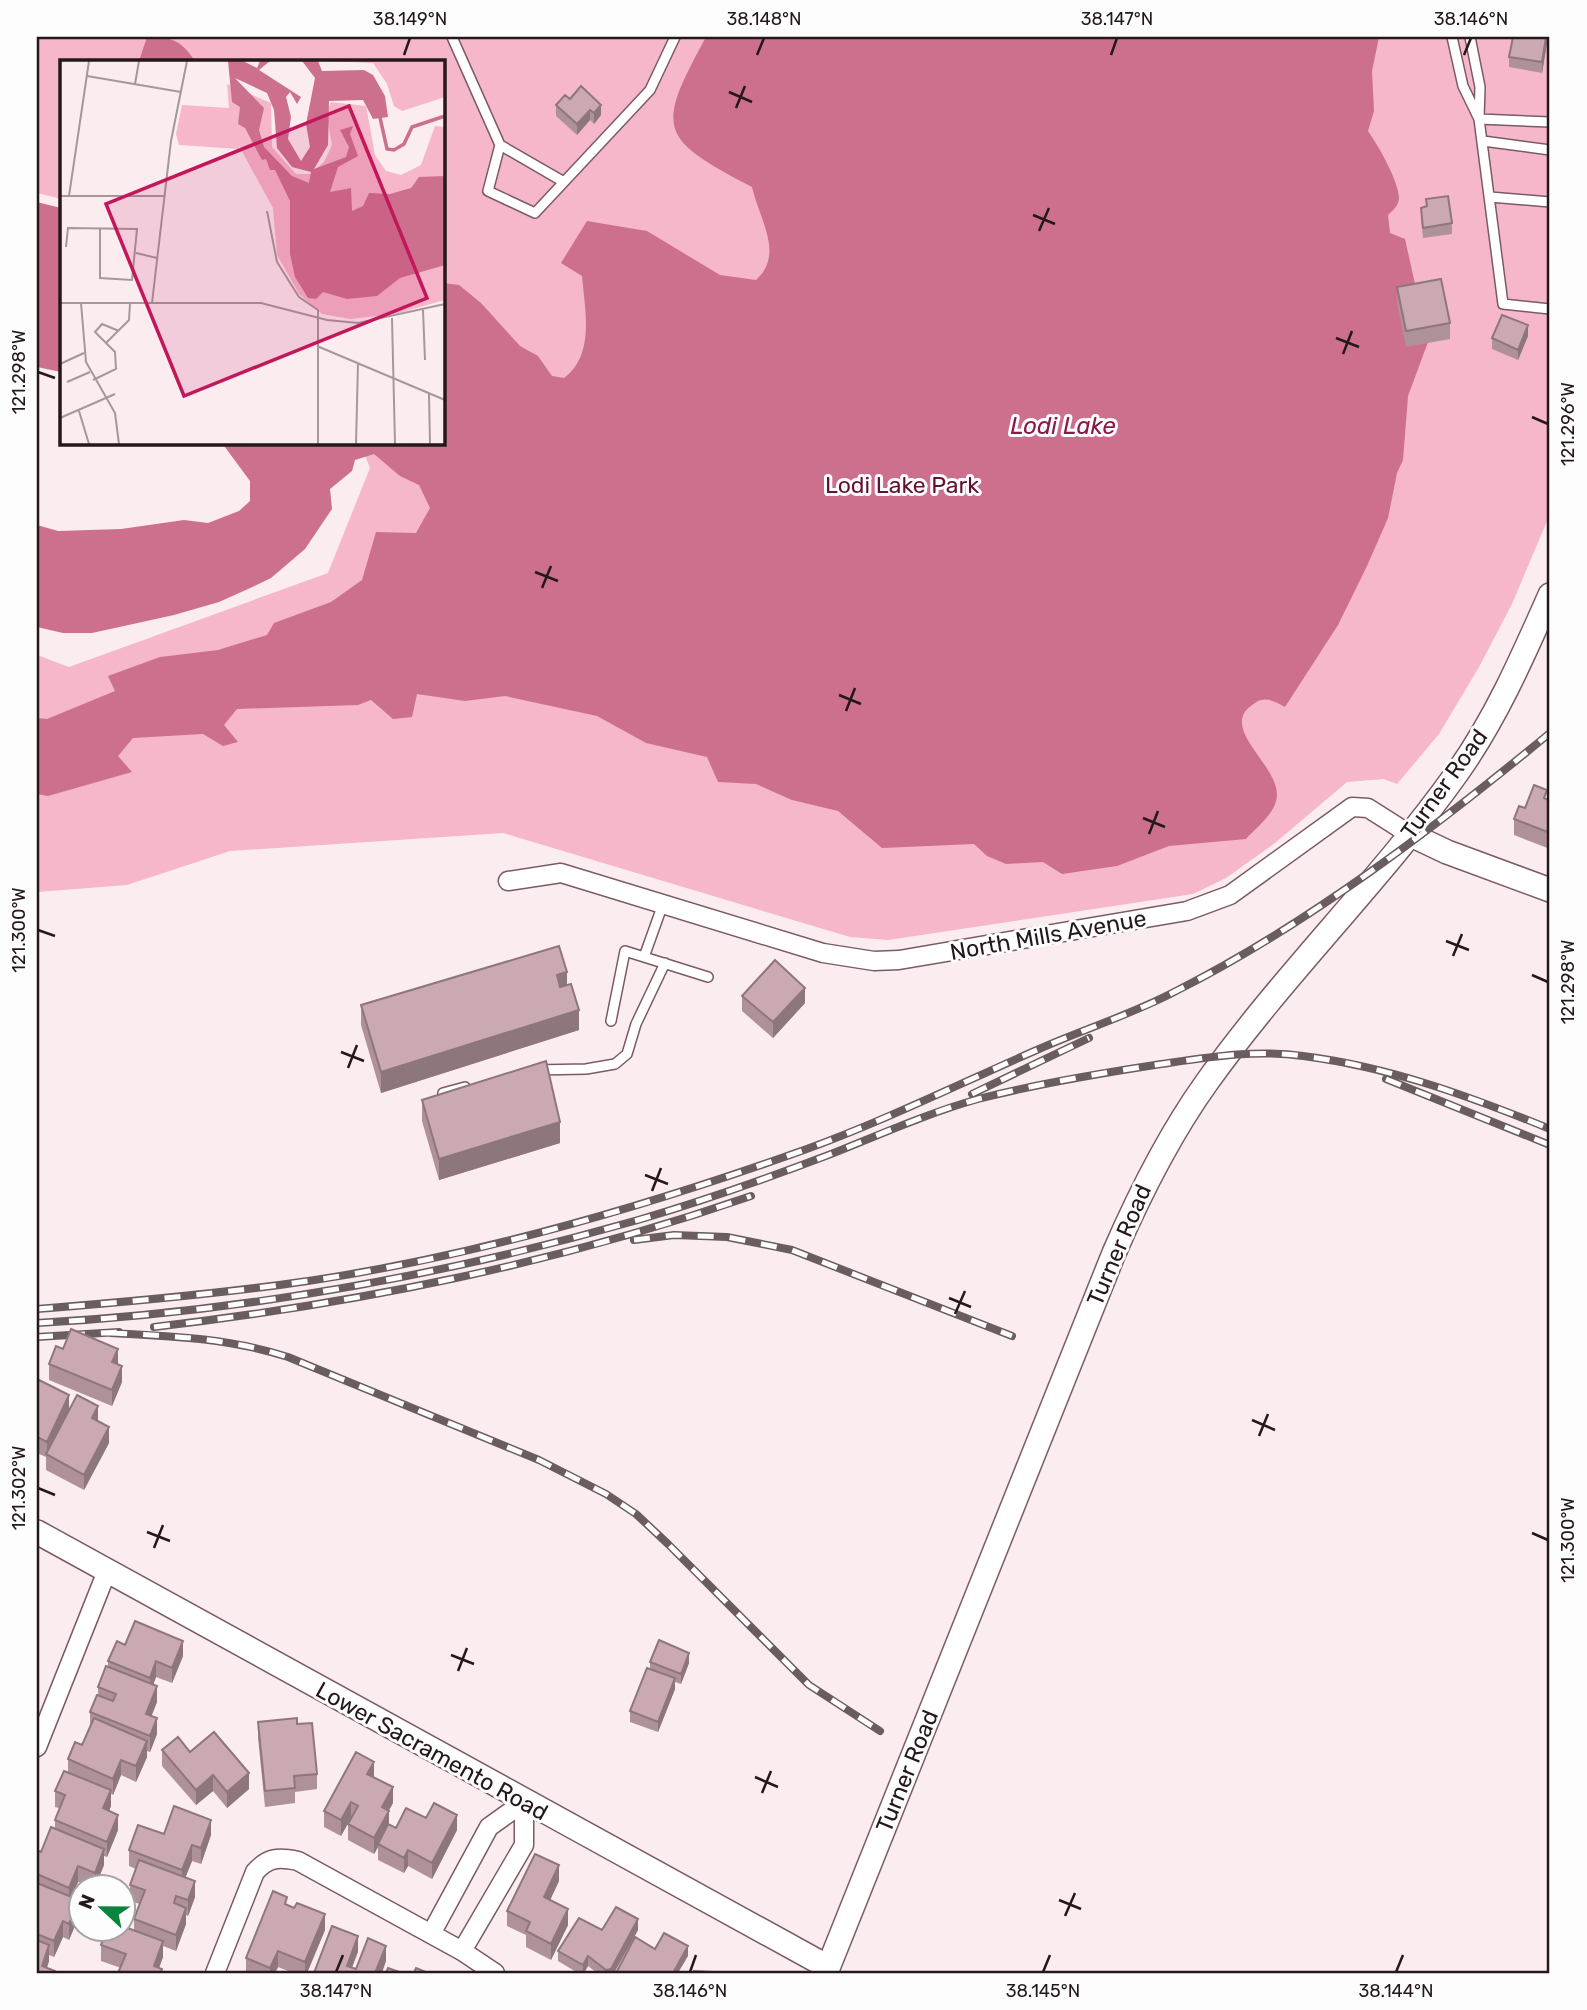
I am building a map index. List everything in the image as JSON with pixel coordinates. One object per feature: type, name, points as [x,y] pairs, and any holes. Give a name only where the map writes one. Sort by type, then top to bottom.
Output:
[{"type":"main road","name":"Turner Road","points":[[830,1971],[1114,1253],[1154,1167],[1184,1115],[1235,1045],[1409,834],[1483,734],[1550,595]]},
{"type":"main road","name":"North Mills Avenue","points":[[1409,834],[1447,852],[1550,890]]},
{"type":"main road","name":"Lower Sacramento Road","points":[[37,1532],[830,1971]]},
{"type":"street","name":"North Mills Avenue","points":[[508,881],[561,873],[823,953],[874,961],[899,960],[1187,911],[1209,904],[1230,895],[1352,807],[1368,808],[1409,834]]},
{"type":"street","points":[[37,1747],[107,1572]]},
{"type":"street","points":[[431,1934],[489,1827],[524,1802]]},
{"type":"street","points":[[462,1951],[524,1845],[524,1802]]},
{"type":"street","points":[[215,1973],[255,1872],[264,1862],[279,1857],[298,1861],[462,1951],[495,1973]]},
{"type":"lane","points":[[452,37],[500,145],[564,182]]},
{"type":"lane","points":[[500,145],[488,191],[535,213],[650,90],[675,37]]},
{"type":"lane","points":[[1452,37],[1463,86],[1479,118]]},
{"type":"lane","points":[[1470,37],[1480,87],[1479,118],[1503,304],[1550,309]]},
{"type":"lane","points":[[1479,118],[1550,122]]},
{"type":"lane","points":[[1483,141],[1550,150]]},
{"type":"lane","points":[[1490,197],[1550,202]]},
{"type":"lane","points":[[644,957],[663,904]]},
{"type":"lane","points":[[611,1021],[625,951],[708,977]]},
{"type":"lane","points":[[530,1072],[615,1064],[627,1054],[636,1024],[665,963]]},
{"type":"lane","points":[[443,1093],[480,1084]]},
{"type":"green space","name":"Lodi Lake","points":[[37,37],[1550,37],[1550,514],[1512,604],[1479,667],[1439,734],[1397,784],[1384,779],[1347,782],[1275,843],[1226,878],[1193,894],[888,940],[850,937],[503,833],[230,851],[127,885],[37,892],[37,655],[69,667],[328,573],[370,468],[360,444],[444,444],[444,60],[60,60],[60,199],[37,193]]},
{"type":"water","points":[[147,37],[175,41],[194,60],[139,60]]},
{"type":"water","name":"Lodi Lake","points":[[706,37],[1379,37],[1372,71],[1374,111],[1368,131],[1387,163],[1398,189],[1398,203],[1388,215],[1390,233],[1405,239],[1428,342],[1408,396],[1403,460],[1397,473],[1388,518],[1338,625],[1285,707],[1274,701],[1262,700],[1244,713],[1242,724],[1246,736],[1271,775],[1276,788],[1276,801],[1263,822],[1246,839],[1169,846],[1117,866],[1062,874],[1043,862],[1006,864],[987,856],[974,844],[882,848],[838,811],[792,800],[756,784],[718,782],[707,757],[646,743],[597,716],[505,696],[465,701],[417,694],[412,717],[393,719],[371,700],[358,705],[237,709],[224,725],[238,742],[223,746],[203,734],[133,738],[118,756],[132,772],[48,796],[37,794],[37,718],[47,719],[115,691],[108,676],[160,657],[218,650],[267,635],[274,623],[331,602],[362,580],[376,532],[416,533],[430,508],[419,485],[400,476],[374,454],[355,460],[352,471],[330,489],[332,509],[305,549],[271,578],[219,602],[92,633],[63,633],[37,627],[37,525],[58,531],[121,529],[184,520],[208,523],[239,511],[250,501],[250,481],[223,444],[444,444],[444,283],[459,285],[481,303],[520,346],[538,356],[552,376],[564,378],[580,357],[584,345],[586,317],[582,276],[561,263],[587,221],[647,231],[720,275],[756,280],[769,259],[769,248],[768,236],[752,187],[698,156],[683,143],[675,128],[674,112],[690,68]]},
{"type":"water","points":[[37,202],[60,208],[60,372],[37,367]]},
{"type":"building","points":[[1513,37],[1546,37],[1542,62],[1509,57]]},
{"type":"building","points":[[581,86],[601,105],[594,113],[590,110],[577,124],[556,105],[565,95],[570,99]]},
{"type":"building","points":[[1448,196],[1452,223],[1423,228],[1421,208],[1427,206],[1426,199]]},
{"type":"building","points":[[1441,279],[1450,323],[1406,331],[1397,287]]},
{"type":"building","points":[[1502,315],[1528,325],[1518,350],[1492,338]]},
{"type":"building","points":[[1534,785],[1547,790],[1544,798],[1550,801],[1550,833],[1514,819],[1519,806],[1525,808]]},
{"type":"building","points":[[559,946],[567,972],[557,975],[560,987],[571,984],[579,1010],[381,1072],[361,1005]]},
{"type":"building","points":[[775,960],[805,988],[773,1022],[742,996]]},
{"type":"building","points":[[546,1061],[560,1122],[439,1159],[422,1100]]},
{"type":"building","points":[[71,1329],[118,1349],[112,1362],[122,1366],[112,1390],[49,1364],[56,1346],[63,1349]]},
{"type":"building","points":[[37,1379],[69,1395],[47,1442],[37,1437]]},
{"type":"building","points":[[77,1395],[98,1406],[92,1418],[109,1427],[84,1475],[46,1454]]},
{"type":"building","points":[[135,1621],[183,1641],[172,1668],[156,1661],[150,1678],[108,1661],[117,1641],[125,1645]]},
{"type":"building","points":[[659,1640],[689,1653],[681,1674],[650,1662]]},
{"type":"building","points":[[106,1666],[157,1686],[146,1714],[157,1718],[150,1736],[90,1712],[97,1695],[113,1701],[116,1694],[98,1687]]},
{"type":"building","points":[[647,1668],[675,1678],[658,1722],[630,1711]]},
{"type":"building","points":[[94,1718],[147,1741],[136,1766],[121,1760],[113,1779],[68,1759],[75,1742],[82,1745]]},
{"type":"building","points":[[297,1718],[297,1724],[312,1723],[317,1774],[294,1776],[295,1788],[265,1791],[258,1722]]},
{"type":"building","points":[[214,1732],[249,1773],[227,1792],[213,1775],[196,1790],[162,1750],[178,1737],[190,1752]]},
{"type":"building","points":[[356,1752],[374,1762],[367,1774],[393,1787],[382,1807],[389,1811],[374,1838],[348,1824],[358,1806],[351,1802],[341,1820],[324,1811]]},
{"type":"building","points":[[64,1771],[111,1790],[103,1808],[118,1815],[107,1842],[55,1820],[65,1795],[55,1791]]},
{"type":"building","points":[[434,1803],[457,1815],[432,1863],[408,1850],[404,1858],[378,1844],[388,1824],[396,1828],[406,1808],[426,1818]]},
{"type":"building","points":[[174,1806],[211,1820],[201,1848],[192,1845],[182,1870],[129,1850],[138,1825],[164,1834]]},
{"type":"building","points":[[51,1827],[104,1849],[95,1873],[78,1866],[75,1874],[66,1874],[66,1887],[37,1874],[37,1850],[41,1852]]},
{"type":"building","points":[[535,1854],[559,1865],[544,1897],[568,1909],[551,1944],[526,1931],[530,1922],[507,1911]]},
{"type":"building","points":[[139,1860],[195,1881],[188,1900],[176,1896],[174,1903],[186,1908],[176,1935],[136,1920],[145,1890],[136,1887],[134,1874]]},
{"type":"building","points":[[37,1883],[66,1895],[66,1922],[63,1921],[54,1941],[37,1934]]},
{"type":"building","points":[[273,1891],[287,1897],[285,1904],[294,1908],[297,1903],[325,1914],[305,1962],[278,1951],[270,1968],[246,1958]]},
{"type":"building","points":[[616,1907],[638,1919],[611,1969],[606,1970],[588,1956],[583,1965],[558,1951],[579,1918],[602,1930]]},
{"type":"building","points":[[332,1926],[358,1936],[347,1966],[356,1969],[368,1938],[386,1946],[375,1973],[314,1973]]},
{"type":"building","points":[[136,1931],[163,1941],[154,1966],[162,1969],[161,1973],[118,1973],[126,1954],[101,1945],[136,1944]]},
{"type":"building","points":[[664,1933],[688,1946],[673,1973],[616,1973],[635,1937],[655,1949]]},
{"type":"building","points":[[37,1940],[49,1945],[42,1966],[55,1971],[54,1973],[37,1973]]},
{"type":"building","points":[[388,1968],[402,1973],[386,1973]]},
{"type":"building","points":[[416,1968],[428,1973],[414,1973]]},
{"type":"building","points":[[694,1971],[730,1973],[694,1973]]},
{"type":"railway","points":[[37,1309],[274,1286],[434,1258],[497,1244],[621,1210],[834,1139],[1143,1007],[1225,965],[1370,872],[1550,733]]},
{"type":"railway","points":[[972,1094],[1089,1038]]},
{"type":"railway","points":[[37,1323],[113,1318],[265,1300],[490,1258],[687,1205],[978,1099],[1066,1080],[1210,1057],[1285,1054],[1367,1067],[1459,1094],[1550,1129]]},
{"type":"railway","points":[[1386,1079],[1550,1145]]},
{"type":"railway","points":[[154,1327],[306,1306],[456,1278],[604,1242],[751,1196]]},
{"type":"railway","points":[[634,1240],[674,1235],[727,1237],[792,1250],[1012,1336]]},
{"type":"railway","points":[[37,1337],[119,1332]]},
{"type":"railway","points":[[111,1333],[222,1342],[288,1357],[539,1460],[606,1494],[636,1514],[668,1544],[809,1685],[880,1731]]},
{"type":"park label","name":"Lodi Lake Park","points":[[902,485]]}]
